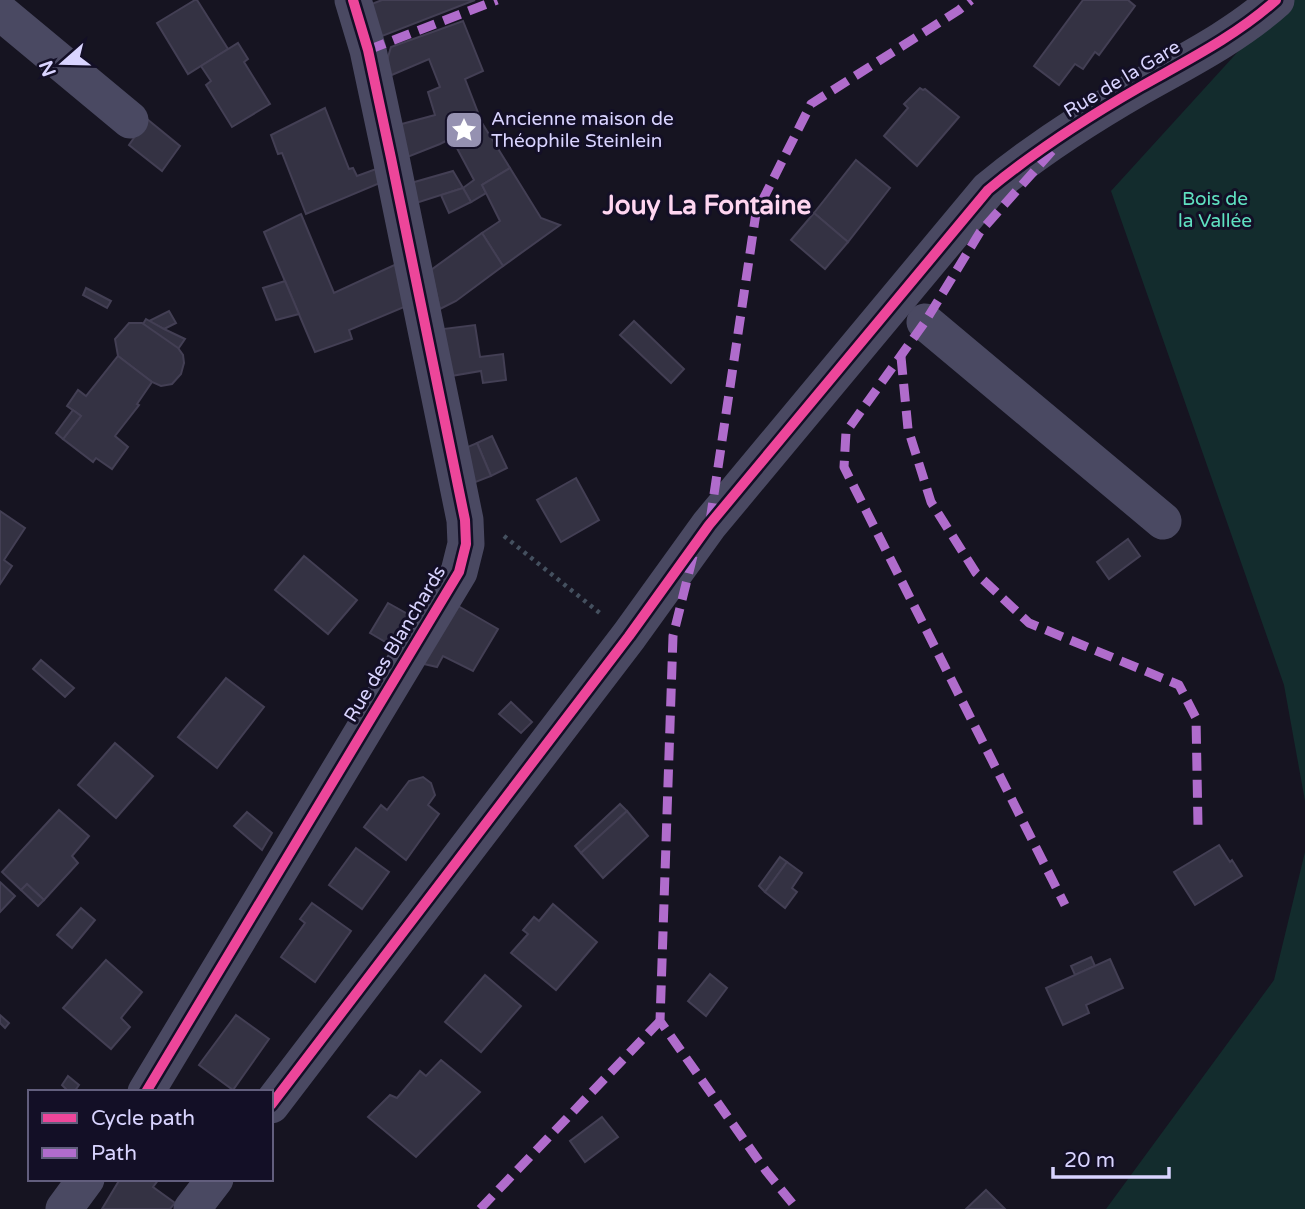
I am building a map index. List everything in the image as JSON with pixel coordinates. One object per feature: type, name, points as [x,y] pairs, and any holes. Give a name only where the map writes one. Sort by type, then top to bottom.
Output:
[{"type":"street","name":"Rue des Blanchards","points":[[147,1090],[459,572],[466,544],[465,520],[391,158],[368,50],[353,0]]},
{"type":"street","name":"Rue de la Gare","points":[[273,1102],[629,636],[709,525],[988,190],[1028,157],[1104,107],[1207,49],[1263,12],[1276,0]]},
{"type":"street","points":[[0,12],[130,120]]},
{"type":"street","points":[[925,322],[1163,521]]},
{"type":"street","points":[[64,1209],[85,1181]]},
{"type":"street","points":[[192,1209],[213,1181]]},
{"type":"path","points":[[497,531],[629,636]]},
{"type":"green space","name":"Bois de la Vallée","points":[[1285,0],[1305,0],[1305,801],[1284,685],[1111,191]]},
{"type":"green space","points":[[1305,852],[1305,1209],[1106,1209],[1274,980]]},
{"type":"building","points":[[195,0],[228,49],[188,74],[157,23]]},
{"type":"building","points":[[382,0],[475,0],[377,38],[369,5]]},
{"type":"building","points":[[1083,0],[1128,0],[1135,6],[1099,55],[1095,52],[1083,69],[1075,64],[1059,85],[1034,66]]},
{"type":"building","points":[[463,21],[483,71],[465,79],[482,123],[405,158],[398,125],[435,115],[428,92],[440,87],[429,59],[387,77],[385,67],[391,47]]},
{"type":"building","points":[[238,43],[248,59],[244,62],[270,104],[232,127],[206,85],[211,81],[201,66]]},
{"type":"building","points":[[920,88],[925,89],[959,117],[917,166],[884,136],[908,108],[904,104]]},
{"type":"building","points":[[325,108],[349,169],[353,168],[357,176],[376,169],[380,183],[306,214],[282,153],[278,154],[271,135]]},
{"type":"building","points":[[147,119],[180,146],[162,171],[129,145]]},
{"type":"building","points":[[482,123],[510,168],[482,185],[486,193],[471,202],[463,188],[474,180],[452,139]]},
{"type":"building","points":[[856,160],[890,188],[848,242],[814,213]]},
{"type":"building","points":[[510,168],[541,218],[560,225],[503,266],[482,233],[500,221],[482,185]]},
{"type":"building","points":[[453,171],[463,188],[416,203],[411,183]]},
{"type":"building","points":[[463,188],[471,202],[449,213],[441,195]]},
{"type":"building","points":[[814,213],[848,242],[825,269],[791,240]]},
{"type":"building","points":[[301,214],[334,293],[401,262],[409,305],[349,330],[352,339],[315,352],[264,232]]},
{"type":"building","points":[[482,233],[503,266],[456,301],[440,309],[431,270]]},
{"type":"building","points":[[285,281],[299,314],[276,320],[263,288]]},
{"type":"building","points":[[86,288],[111,301],[107,308],[83,295]]},
{"type":"building","points":[[169,311],[176,323],[164,329],[149,321]]},
{"type":"building","points":[[146,319],[185,339],[178,349],[143,324]]},
{"type":"building","points":[[634,321],[684,369],[671,383],[620,335]]},
{"type":"building","points":[[129,323],[142,323],[178,348],[183,355],[181,374],[172,384],[161,386],[152,382],[118,356],[115,339]]},
{"type":"building","points":[[475,325],[480,357],[503,354],[506,380],[483,383],[481,371],[451,376],[443,329]]},
{"type":"building","points":[[118,356],[152,382],[137,404],[139,405],[115,436],[128,447],[112,469],[96,458],[93,462],[63,439],[81,416],[67,406],[78,390],[86,396]]},
{"type":"building","points":[[73,410],[81,416],[63,439],[56,433]]},
{"type":"building","points":[[492,436],[507,468],[491,476],[477,443]]},
{"type":"building","points":[[477,443],[491,476],[473,483],[463,449]]},
{"type":"building","points":[[576,478],[599,520],[561,542],[537,500]]},
{"type":"building","points":[[0,511],[25,528],[4,560],[12,566],[0,584]]},
{"type":"building","points":[[1128,539],[1140,556],[1109,579],[1097,562]]},
{"type":"building","points":[[304,556],[357,600],[328,634],[275,590]]},
{"type":"building","points":[[388,603],[411,616],[394,647],[370,633]]},
{"type":"building","points":[[453,603],[498,629],[473,671],[443,656],[437,667],[420,663]]},
{"type":"building","points":[[41,660],[74,688],[65,697],[33,669]]},
{"type":"building","points":[[226,678],[264,707],[217,768],[178,737]]},
{"type":"building","points":[[511,702],[532,722],[521,733],[499,714]]},
{"type":"building","points":[[115,743],[153,776],[116,818],[78,785]]},
{"type":"building","points":[[423,777],[431,783],[435,795],[428,805],[439,814],[406,860],[364,827],[381,805],[387,810],[409,781]]},
{"type":"building","points":[[620,804],[627,811],[581,853],[575,846]]},
{"type":"building","points":[[59,810],[89,836],[72,856],[78,863],[44,900],[27,884],[21,890],[2,872]]},
{"type":"building","points":[[627,811],[648,836],[603,878],[581,853]]},
{"type":"building","points":[[247,812],[272,833],[262,850],[234,826]]},
{"type":"building","points":[[1219,845],[1242,876],[1195,905],[1174,872]]},
{"type":"building","points":[[356,848],[389,872],[362,909],[329,885]]},
{"type":"building","points":[[780,857],[787,862],[765,892],[759,886]]},
{"type":"building","points":[[787,862],[802,873],[792,888],[797,892],[785,908],[765,892]]},
{"type":"building","points":[[0,882],[15,896],[0,912]]},
{"type":"building","points":[[27,884],[44,900],[38,906],[21,890]]},
{"type":"building","points":[[312,903],[351,931],[315,982],[281,957],[305,923],[300,919]]},
{"type":"building","points":[[553,904],[597,942],[556,990],[511,953],[528,934],[523,930],[534,917],[539,921]]},
{"type":"building","points":[[81,908],[95,920],[72,948],[57,935]]},
{"type":"building","points":[[1091,957],[1095,966],[1075,975],[1071,966]]},
{"type":"building","points":[[1110,959],[1123,988],[1086,1005],[1089,1013],[1063,1025],[1046,988]]},
{"type":"building","points":[[106,960],[142,992],[121,1018],[130,1027],[111,1049],[63,1008]]},
{"type":"building","points":[[710,974],[727,988],[706,1016],[688,1001]]},
{"type":"building","points":[[485,975],[521,1006],[481,1052],[445,1022]]},
{"type":"building","points":[[0,1015],[9,1023],[5,1028],[0,1023]]},
{"type":"building","points":[[236,1015],[269,1039],[233,1090],[199,1065]]},
{"type":"building","points":[[441,1060],[480,1092],[416,1157],[368,1117],[390,1095],[397,1098],[420,1071],[426,1076]]},
{"type":"building","points":[[68,1076],[79,1085],[75,1090],[67,1090],[62,1085]]},
{"type":"building","points":[[602,1117],[618,1137],[585,1162],[570,1141]]},
{"type":"building","points":[[119,1181],[158,1181],[153,1187],[175,1203],[170,1209],[102,1209]]},
{"type":"building","points":[[986,1190],[1005,1209],[966,1209]]},
{"type":"marked path","points":[[368,50],[497,0]]},
{"type":"marked path","points":[[710,521],[756,213],[811,104],[971,0]]},
{"type":"marked path","points":[[1052,151],[980,232],[925,322],[846,432],[844,467],[1065,905]]},
{"type":"marked path","points":[[901,357],[908,429],[931,502],[976,573],[1029,623],[1179,685],[1196,718],[1198,826]]},
{"type":"marked path","points":[[693,556],[673,636],[660,1021],[766,1171],[797,1209]]},
{"type":"marked path","points":[[480,1209],[660,1021]]},
{"type":"cycle path","points":[[147,1090],[459,572],[466,544],[465,520],[391,158],[368,50],[353,0]]},
{"type":"cycle path","points":[[273,1102],[629,636],[709,525],[988,190],[1061,136],[1228,36],[1276,0]]},
{"type":"place","name":"Ancienne maison de Théophile Steinlein","points":[[464,130]]},
{"type":"district","name":"Jouy La Fontaine","points":[[707,205]]}]
